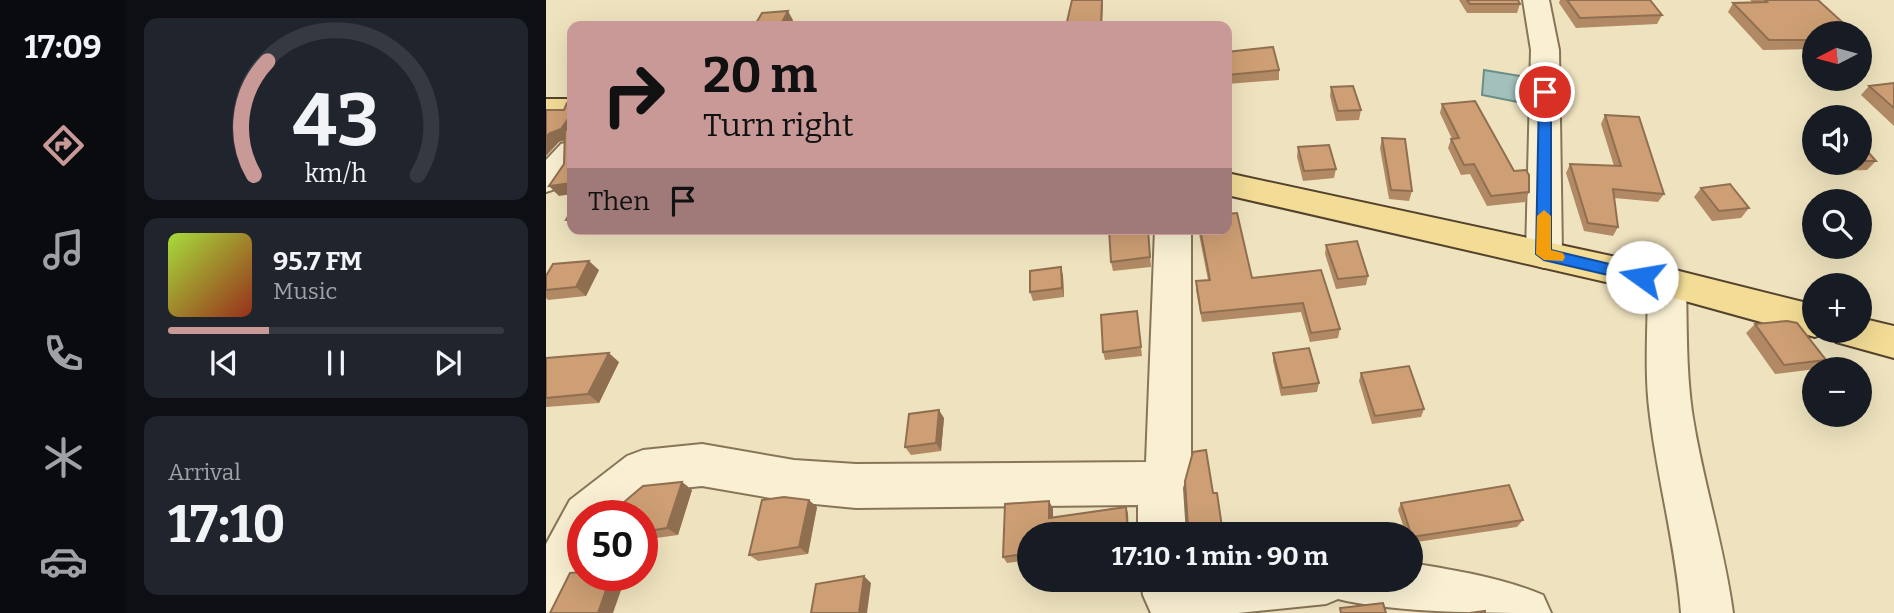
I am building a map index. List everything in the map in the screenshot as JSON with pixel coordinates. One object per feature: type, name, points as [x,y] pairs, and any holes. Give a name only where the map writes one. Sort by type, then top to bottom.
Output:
[{"type":"main road","points":[[546,108],[567,108]]},
{"type":"main road","points":[[1232,185],[1667,282],[1802,318]]},
{"type":"main road","points":[[1872,336],[1894,342]]},
{"type":"street","points":[[1536,0],[1545,50],[1544,254]]},
{"type":"street","points":[[546,181],[567,156]]},
{"type":"street","points":[[1162,522],[1160,483],[1166,476],[1169,461],[1173,235]]},
{"type":"street","points":[[1667,282],[1669,335],[1665,358],[1673,432],[1691,504],[1707,613]]},
{"type":"street","points":[[607,500],[643,471],[702,465],[794,481],[856,486],[1160,483]]},
{"type":"street","points":[[546,593],[567,554]]},
{"type":"street","points":[[1423,590],[1525,613]]},
{"type":"street","points":[[1168,592],[1168,595],[1198,592]]},
{"type":"water","points":[[1484,70],[1532,78],[1523,103],[1482,95]]},
{"type":"building","points":[[1072,0],[1102,0],[1101,21],[1067,21]]},
{"type":"building","points":[[1467,0],[1518,0],[1520,4],[1470,4]]},
{"type":"building","points":[[1567,0],[1650,0],[1662,15],[1580,18]]},
{"type":"building","points":[[1765,0],[1818,0],[1841,21],[1802,21],[1802,40],[1769,40],[1733,3],[1767,2]]},
{"type":"building","points":[[788,11],[783,21],[757,21],[762,13]]},
{"type":"building","points":[[1273,47],[1279,70],[1232,75],[1232,51]]},
{"type":"building","points":[[1894,83],[1894,108],[1872,89],[1872,86]]},
{"type":"building","points":[[1353,86],[1361,110],[1338,111],[1331,87]]},
{"type":"building","points":[[1475,101],[1514,171],[1526,170],[1529,175],[1529,192],[1491,196],[1474,164],[1464,165],[1451,139],[1459,138],[1442,104]]},
{"type":"building","points":[[567,103],[567,120],[561,129],[546,137],[546,110],[564,110]]},
{"type":"building","points":[[1605,115],[1639,117],[1664,194],[1613,189],[1618,227],[1588,223],[1570,164],[1621,166]]},
{"type":"building","points":[[565,130],[567,184],[549,186],[564,164]]},
{"type":"building","points":[[1382,138],[1405,139],[1412,191],[1391,190]]},
{"type":"building","points":[[1329,145],[1336,169],[1304,171],[1298,147]]},
{"type":"building","points":[[1730,184],[1749,208],[1719,211],[1701,188]]},
{"type":"building","points":[[1237,213],[1252,278],[1321,270],[1340,329],[1311,333],[1303,303],[1201,313],[1196,281],[1210,280],[1201,235],[1232,235],[1232,214]]},
{"type":"building","points":[[1109,235],[1148,235],[1150,257],[1111,262]]},
{"type":"building","points":[[1357,241],[1368,276],[1338,279],[1326,245]]},
{"type":"building","points":[[589,261],[576,287],[546,290],[546,276],[553,264]]},
{"type":"building","points":[[1061,267],[1062,288],[1030,292],[1030,271]]},
{"type":"building","points":[[1137,311],[1141,347],[1103,352],[1101,315]]},
{"type":"building","points":[[1787,321],[1797,323],[1802,329],[1802,343],[1813,343],[1824,357],[1802,357],[1802,363],[1784,365],[1755,324]]},
{"type":"building","points":[[1309,348],[1319,383],[1282,388],[1273,353]]},
{"type":"building","points":[[609,353],[588,394],[546,398],[546,358]]},
{"type":"building","points":[[1409,366],[1424,409],[1375,416],[1361,373]]},
{"type":"building","points":[[939,410],[936,443],[905,447],[909,414]]},
{"type":"building","points":[[1206,450],[1221,522],[1188,522],[1185,481],[1193,452]]},
{"type":"building","points":[[682,482],[667,528],[658,529],[658,500],[626,500],[643,486]]},
{"type":"building","points":[[1509,485],[1523,520],[1423,535],[1423,522],[1407,522],[1401,503]]},
{"type":"building","points":[[784,497],[809,500],[799,547],[749,555],[762,500]]},
{"type":"building","points":[[1049,501],[1049,518],[1126,507],[1127,522],[1017,522],[1017,555],[1003,557],[1005,504]]},
{"type":"building","points":[[864,576],[859,613],[811,613],[816,584]]},
{"type":"building","points":[[567,579],[567,591],[606,591],[598,613],[550,613]]},
{"type":"building","points":[[1383,603],[1386,613],[1341,613],[1340,608]]},
{"type":"slow traffic","points":[[1544,216],[1544,254],[1557,257]]},
{"type":"route","points":[[1545,92],[1544,254],[1642,277]]}]
